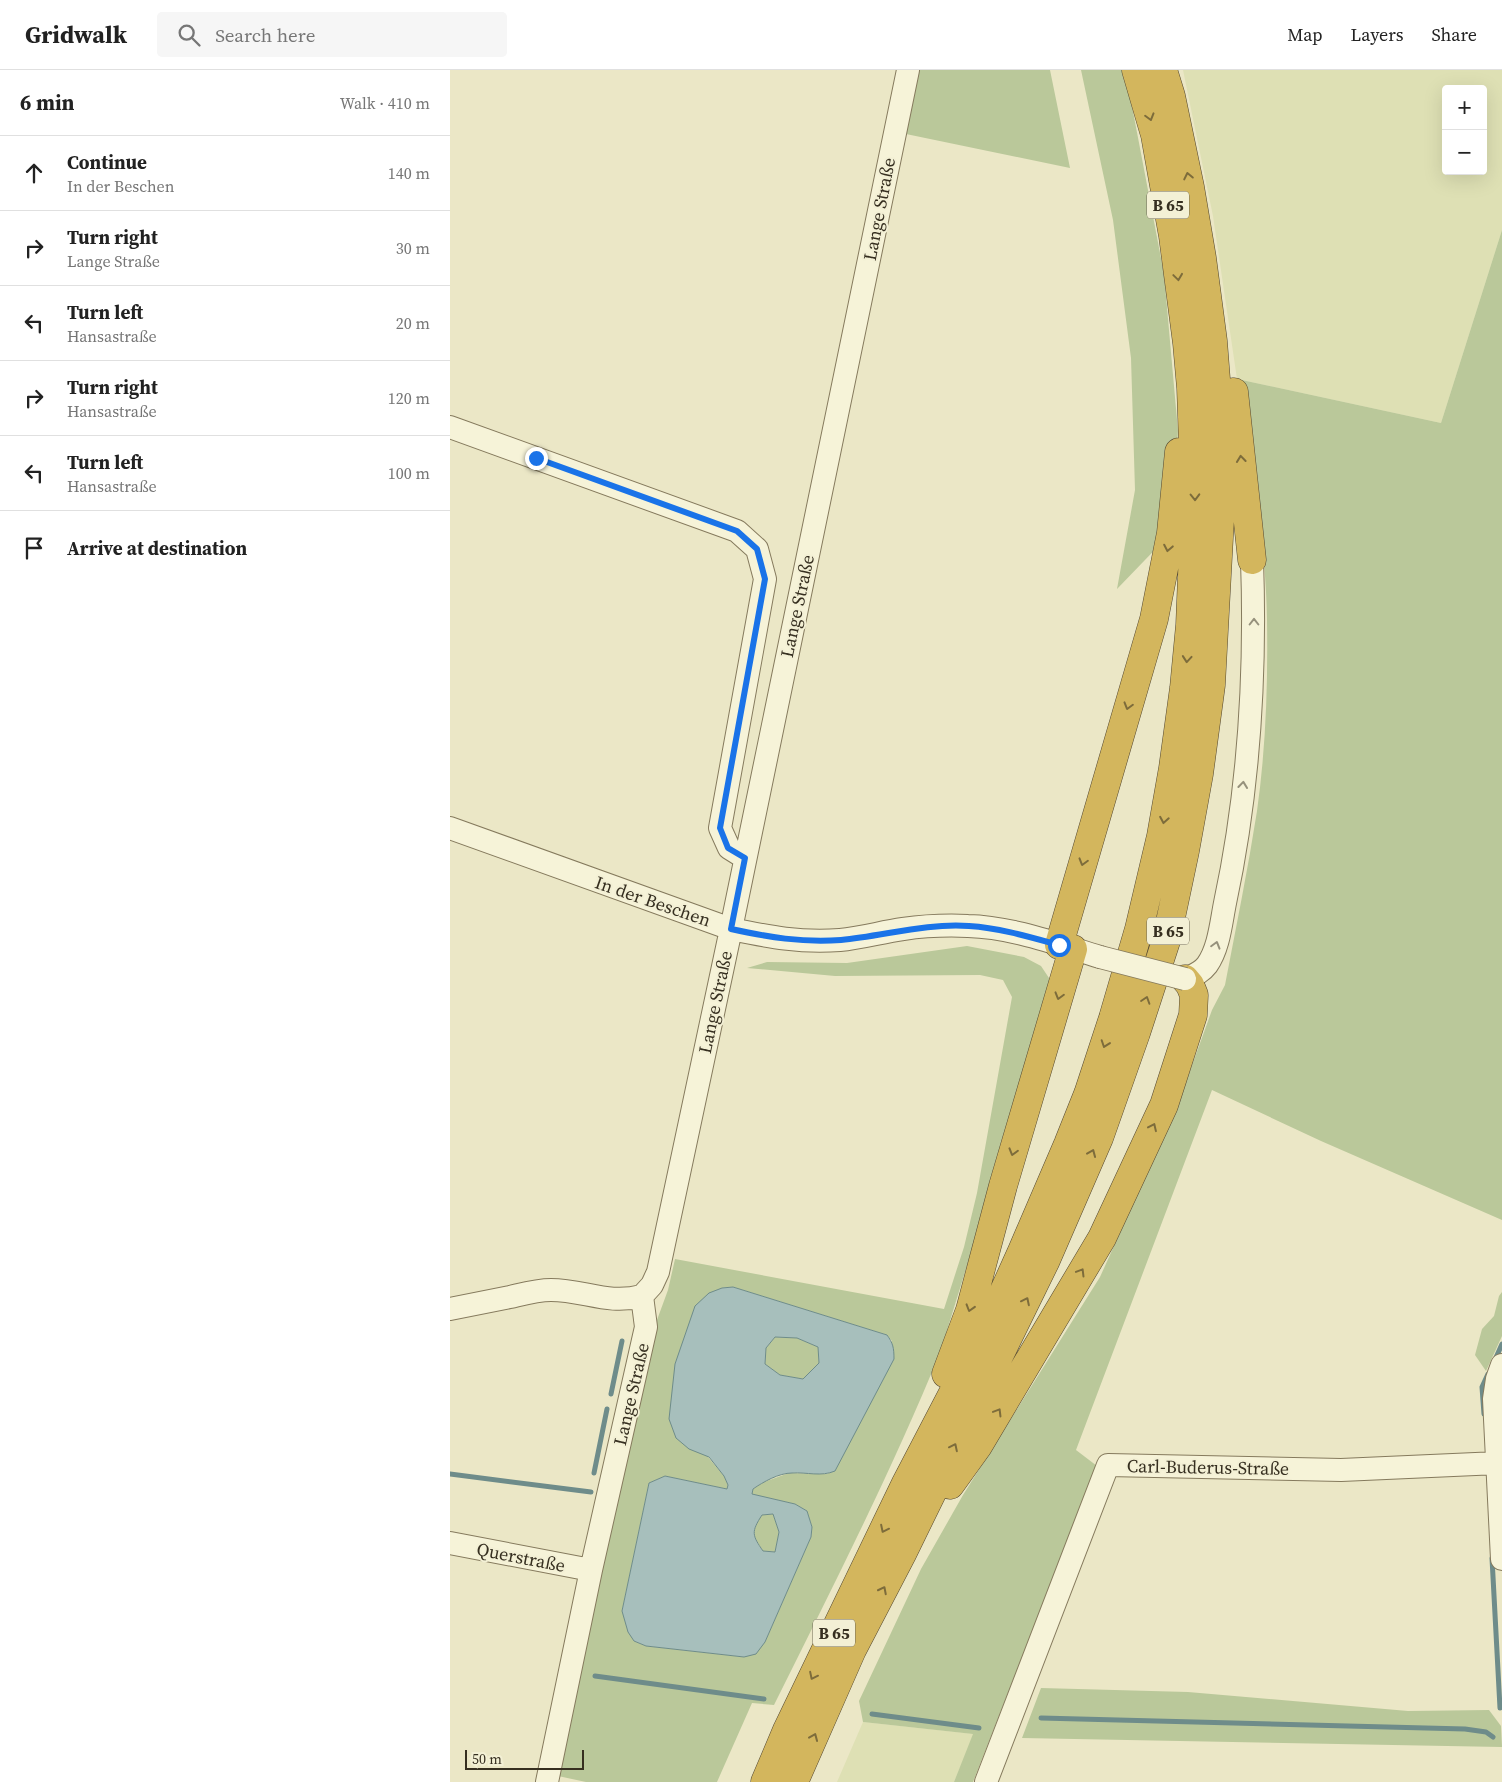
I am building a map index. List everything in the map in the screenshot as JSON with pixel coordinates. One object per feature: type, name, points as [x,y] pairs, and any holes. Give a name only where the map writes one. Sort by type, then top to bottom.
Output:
[{"type":"highway","name":"B 65","points":[[765,1782],[787,1730],[905,1486],[990,1322],[1068,1144],[1088,1094],[1114,1018],[1139,929],[1161,836],[1184,688],[1190,625],[1195,502],[1191,388],[1173,236],[1155,135],[1136,70]]},
{"type":"highway","name":"B 65","points":[[794,1782],[852,1650],[902,1554],[1046,1260],[1091,1155],[1136,1032],[1166,941],[1185,851],[1211,685],[1220,519],[1219,418],[1213,341],[1190,187],[1171,96],[1163,70]]},
{"type":"highway","points":[[1202,258],[1234,388],[1252,560]]},
{"type":"highway","points":[[905,1486],[970,1310],[1154,619],[1171,533],[1187,343]]},
{"type":"highway","points":[[902,1554],[978,1446],[1102,1238],[1164,1105],[1186,1038],[1193,1015],[1194,995],[1185,979]]},
{"type":"street","name":"Lange Straße","points":[[547,1782],[591,1570],[646,1327],[642,1296],[652,1285],[658,1272],[731,929],[908,70]]},
{"type":"street","points":[[450,428],[737,531],[757,549],[765,579],[720,828],[728,848],[745,858]]},
{"type":"street","points":[[1185,979],[1198,974],[1208,964],[1213,953],[1228,891],[1239,819],[1251,700],[1254,625],[1252,560]]},
{"type":"street","name":"In der Beschen","points":[[450,828],[731,929],[778,939],[840,940],[903,929],[969,926],[996,929],[1185,979]]},
{"type":"street","points":[[450,1309],[534,1291],[566,1291],[613,1300],[642,1296]]},
{"type":"street","points":[[1502,1365],[1497,1379],[1494,1399],[1502,1559]]},
{"type":"street","name":"Carl-Buderus-Straße","points":[[986,1782],[1108,1464],[1341,1470],[1498,1463]]},
{"type":"street","name":"Querstraße","points":[[450,1543],[591,1570]]},
{"type":"green space","points":[[919,70],[1050,70],[1070,168],[906,134]]},
{"type":"green space","points":[[1081,70],[1134,70],[1131,101],[1164,274],[1178,431],[1171,533],[1117,589],[1135,490],[1131,358],[1113,220]]},
{"type":"green space","points":[[1183,70],[1502,70],[1502,230],[1441,423],[1237,379],[1213,216]]},
{"type":"green space","points":[[1502,230],[1502,1220],[1321,1141],[1212,1090],[1076,1450],[1097,1466],[973,1782],[954,1782],[973,1734],[863,1722],[859,1701],[921,1569],[963,1495],[1100,1277],[1178,1104],[1212,1010],[1225,985],[1257,811],[1266,715],[1267,667],[1264,559],[1237,379],[1441,423]]},
{"type":"green space","points":[[967,946],[1024,957],[1041,966],[1051,981],[1044,1015],[941,1350],[882,1485],[774,1705],[752,1703],[717,1782],[586,1782],[558,1776],[650,1339],[668,1290],[675,1259],[944,1309],[964,1247],[977,1193],[1012,997],[1003,980],[980,975],[835,976],[747,968],[767,962],[847,963]],"holes":[[[733,1287],[887,1335],[892,1341],[828,1474],[789,1473],[764,1482],[753,1489],[751,1494],[795,1504],[807,1511],[812,1527],[811,1537],[765,1642],[744,1657],[646,1646],[634,1641],[622,1611],[649,1483],[665,1476],[727,1489],[728,1485],[724,1476],[708,1457],[722,1288]]]},
{"type":"green space","points":[[1502,1292],[1502,1336],[1486,1371],[1475,1355],[1482,1329],[1494,1316],[1499,1296]]},
{"type":"green space","points":[[775,1337],[797,1338],[818,1347],[819,1363],[803,1379],[780,1375],[765,1364],[766,1348]]},
{"type":"green space","points":[[773,1514],[779,1532],[775,1552],[763,1551],[755,1537],[756,1525],[762,1515]]},
{"type":"green space","points":[[1041,1688],[1188,1692],[1408,1711],[1489,1710],[1501,1726],[1502,1747],[1022,1738]]},
{"type":"green space","points":[[863,1722],[974,1734],[954,1782],[837,1782]]},
{"type":"water","points":[[733,1287],[887,1335],[892,1343],[894,1352],[894,1359],[835,1471],[824,1474],[787,1473],[766,1481],[753,1489],[752,1494],[795,1504],[807,1511],[812,1527],[811,1537],[765,1642],[756,1654],[744,1657],[646,1646],[634,1641],[628,1632],[622,1611],[649,1483],[665,1476],[727,1489],[728,1485],[724,1476],[709,1457],[689,1449],[676,1438],[669,1419],[675,1364],[695,1306],[709,1293],[722,1288]],"holes":[[[775,1337],[797,1338],[818,1347],[819,1363],[803,1379],[780,1375],[765,1364],[766,1348]],[[773,1514],[779,1532],[775,1552],[763,1551],[754,1533],[762,1515]]]},
{"type":"waterway","points":[[611,1394],[622,1341]]},
{"type":"waterway","points":[[1494,1362],[1502,1344]]},
{"type":"waterway","points":[[1484,1414],[1482,1387],[1488,1374]]},
{"type":"waterway","points":[[594,1473],[607,1409]]},
{"type":"waterway","points":[[450,1474],[591,1492]]},
{"type":"waterway","points":[[1492,1558],[1500,1708]]},
{"type":"waterway","points":[[595,1676],[764,1699]]},
{"type":"waterway","points":[[872,1714],[979,1728]]},
{"type":"waterway","points":[[1041,1718],[1465,1729],[1486,1732],[1493,1737]]},
{"type":"route","points":[[536,458],[737,531],[757,549],[765,579],[720,828],[728,848],[745,858],[731,929],[778,939],[809,941],[840,940],[903,929],[969,926],[996,929],[1059,945]]}]
